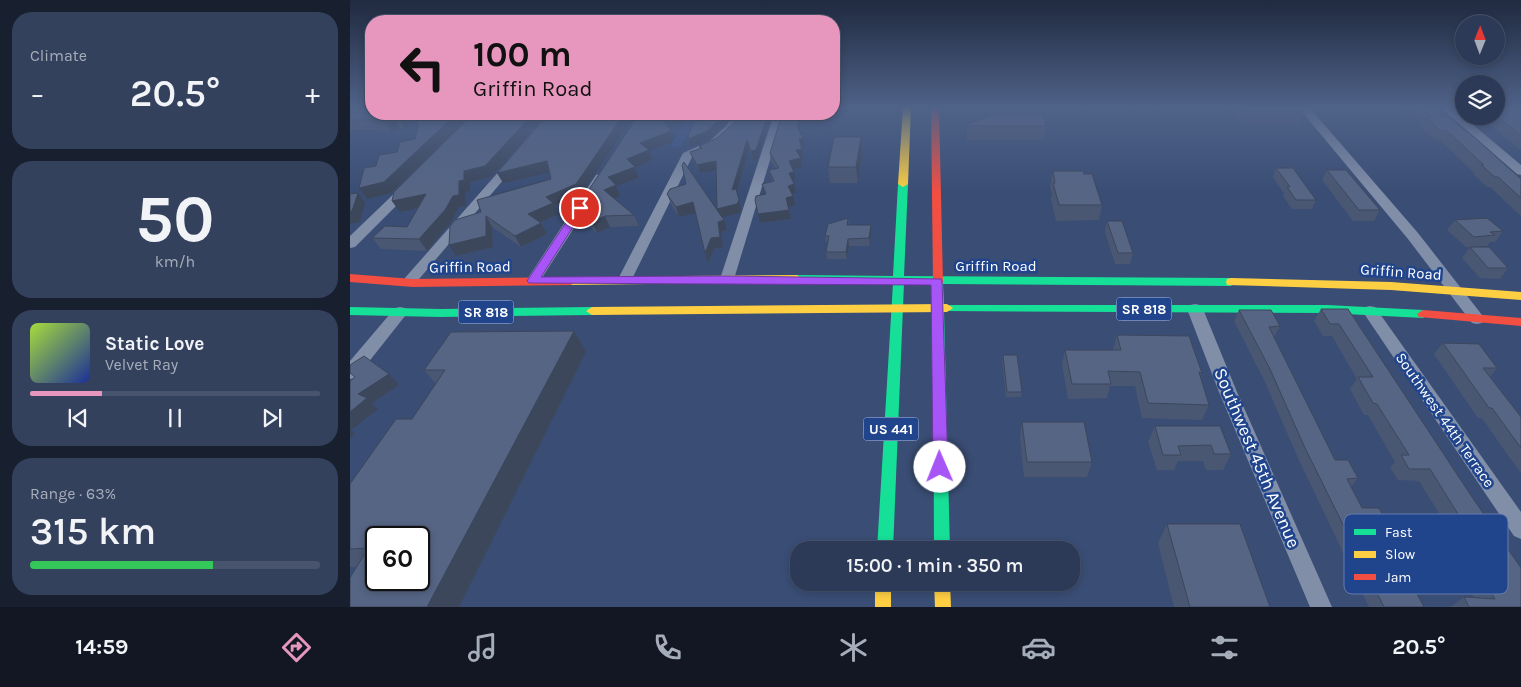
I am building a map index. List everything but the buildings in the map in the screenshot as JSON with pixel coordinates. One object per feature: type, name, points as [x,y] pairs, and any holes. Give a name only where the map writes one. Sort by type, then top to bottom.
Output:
[{"type":"main road","name":"US 441","points":[[885,541],[905,135]]},
{"type":"main road","name":"US 441","points":[[935,135],[942,541]]},
{"type":"main road","name":"Griffin Road","points":[[350,278],[409,282],[624,282],[727,279],[1278,282],[1341,283],[1521,296]]},
{"type":"main road","name":"SR 818","points":[[350,311],[896,308],[1195,309],[1370,311],[1521,322]]},
{"type":"main road","points":[[882,607],[883,591]]},
{"type":"main road","points":[[942,591],[943,607]]},
{"type":"street","points":[[624,282],[687,155],[714,143],[723,135]]},
{"type":"street","points":[[727,279],[773,135]]},
{"type":"street","points":[[1326,135],[1413,236],[1477,318]]},
{"type":"street","points":[[1478,135],[1521,171]]},
{"type":"street","points":[[409,282],[522,152]]},
{"type":"street","points":[[533,281],[609,163]]},
{"type":"street","points":[[350,244],[412,182]]},
{"type":"street","name":"Southwest 45th Avenue","points":[[1195,309],[1228,392],[1321,607]]},
{"type":"street","name":"Southwest 44th Terrace","points":[[1370,311],[1521,529]]},
{"type":"street","points":[[350,373],[400,312]]},
{"type":"waterway","points":[[677,145],[682,135]]},
{"type":"traffic: fast","points":[[885,541],[903,184]]},
{"type":"traffic: fast","points":[[797,279],[1231,282]]},
{"type":"traffic: fast","points":[[938,283],[942,541]]},
{"type":"traffic: fast","points":[[947,308],[1327,309],[1423,314]]},
{"type":"traffic: fast","points":[[350,311],[441,313],[592,311]]},
{"type":"traffic: slow","points":[[903,184],[906,135]]},
{"type":"traffic: slow","points":[[571,281],[797,279]]},
{"type":"traffic: slow","points":[[1231,282],[1391,286],[1521,296]]},
{"type":"traffic: slow","points":[[592,311],[947,308]]},
{"type":"traffic: slow","points":[[883,591],[883,607]]},
{"type":"traffic: slow","points":[[942,591],[943,607]]},
{"type":"traffic: jam","points":[[935,135],[938,283]]},
{"type":"traffic: jam","points":[[350,278],[413,283],[571,281]]},
{"type":"traffic: jam","points":[[1423,314],[1521,322]]},
{"type":"route","points":[[580,208],[533,281],[624,282],[727,279],[937,281],[940,467]]}]
